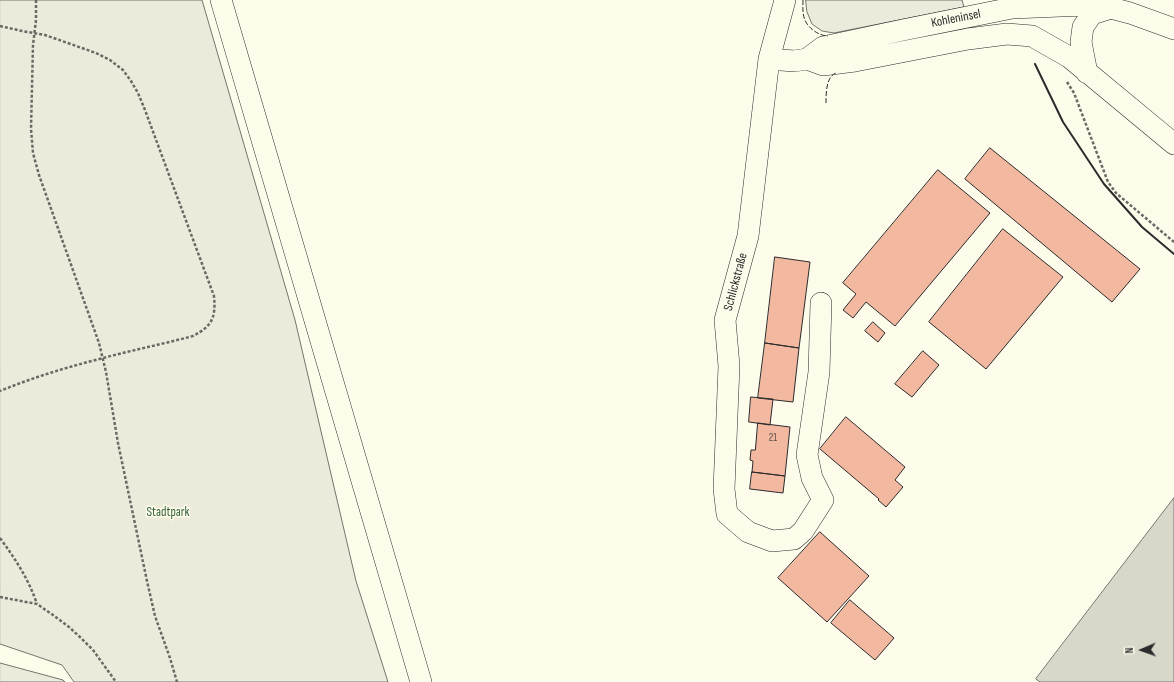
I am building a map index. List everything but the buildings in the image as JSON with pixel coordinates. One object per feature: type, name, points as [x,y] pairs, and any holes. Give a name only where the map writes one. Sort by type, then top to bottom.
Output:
[{"type":"street","points":[[221,0],[421,682]]},
{"type":"street","name":"Schlickstraße","points":[[785,0],[769,58],[748,236],[725,320],[729,366],[724,489],[727,514],[748,532],[772,541],[794,539],[803,531],[823,500],[812,478],[807,455],[819,372],[821,303]]},
{"type":"street","name":"Kohleninsel","points":[[807,59],[823,47],[1012,8],[1085,5],[1111,8],[1130,13],[1174,29]]},
{"type":"street","points":[[1087,73],[1082,42],[1083,28],[1092,14],[1111,8]]},
{"type":"street","name":"Kohleninsel","points":[[769,58],[794,61],[807,59],[823,64],[855,61],[968,39],[1008,34],[1032,36],[1069,58],[1174,144]]},
{"type":"path","points":[[36,0],[36,20],[32,46],[31,117],[34,153],[39,175],[99,343],[118,443],[155,616],[177,682]]},
{"type":"path","points":[[0,26],[45,35],[96,53],[110,60],[123,70],[138,93],[145,110],[214,296],[215,308],[212,321],[204,330],[193,336],[103,358],[32,378],[0,391]]},
{"type":"path","points":[[1063,77],[1074,93],[1108,182],[1116,193],[1174,242]]},
{"type":"path","points":[[0,538],[23,571],[29,582],[37,604]]},
{"type":"path","points":[[0,597],[37,604],[70,627],[92,650],[116,682]]},
{"type":"green space","name":"Stadtpark","points":[[0,0],[202,0],[295,320],[356,581],[388,682],[74,682],[62,665],[0,644]]},
{"type":"green space","points":[[0,663],[63,680],[65,682],[0,682]]},
{"type":"shaded area","points":[[806,0],[962,0],[964,7],[834,33],[822,31],[812,24],[807,12]]},
{"type":"shaded area","points":[[1174,498],[1174,682],[1040,682],[1036,679]]},
{"type":"fence","points":[[803,0],[803,15],[806,23],[811,29],[828,36]]},
{"type":"fence","points":[[826,103],[828,82],[836,73]]},
{"type":"wall","points":[[1035,64],[1063,122],[1104,184],[1142,227],[1174,254]]}]
